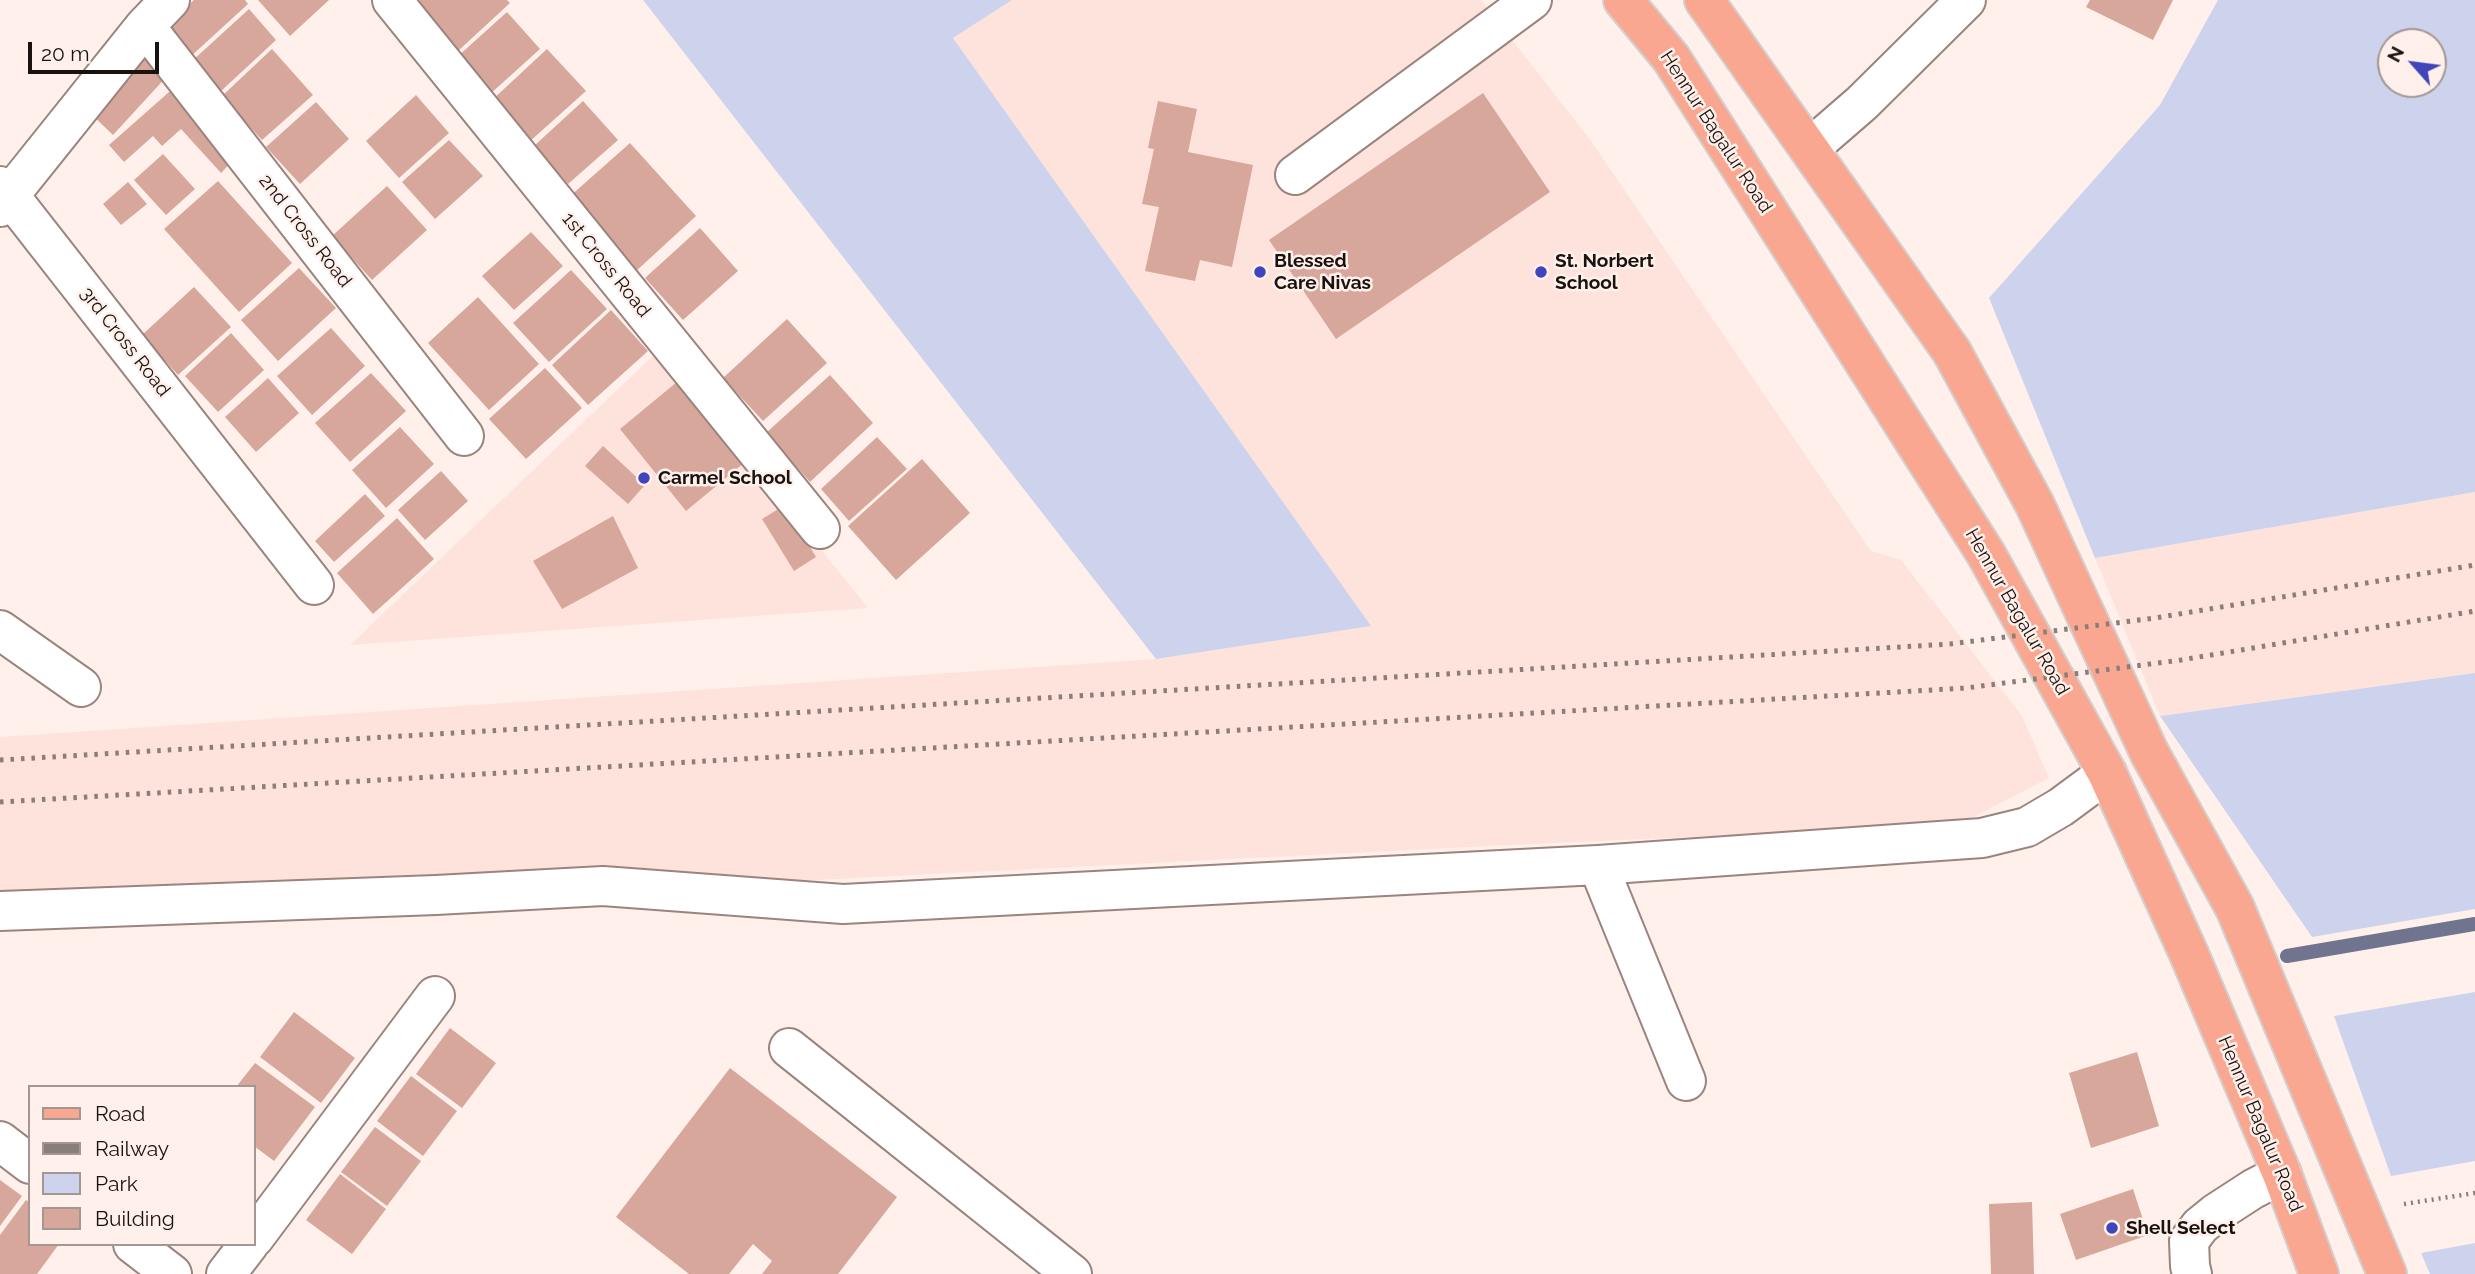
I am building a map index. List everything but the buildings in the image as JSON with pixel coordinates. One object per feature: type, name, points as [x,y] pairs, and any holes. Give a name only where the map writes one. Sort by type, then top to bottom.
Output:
[{"type":"main road","name":"Hennur Bagalur Road","points":[[1623,0],[1671,58],[1986,554],[2107,773],[2189,954],[2282,1174],[2319,1274]]},
{"type":"main road","points":[[1704,0],[1952,352],[2035,505],[2149,752],[2235,908],[2387,1274]]},
{"type":"main road","points":[[2260,1123],[2315,1098]]},
{"type":"street","name":"1st Cross Road","points":[[392,0],[821,529]]},
{"type":"street","points":[[1295,175],[1532,0]]},
{"type":"street","points":[[1810,148],[1862,103],[1966,0]]},
{"type":"street","points":[[3,196],[157,13]]},
{"type":"street","name":"2nd Cross Road","points":[[157,13],[464,436]]},
{"type":"street","name":"3rd Cross Road","points":[[3,196],[240,488],[314,585]]},
{"type":"street","points":[[0,630],[81,687]]},
{"type":"street","points":[[0,911],[603,886],[843,904],[1598,865],[1982,838],[2027,827],[2061,807],[2107,773]]},
{"type":"street","points":[[1598,865],[1686,1081]]},
{"type":"street","points":[[256,1234],[435,996]]},
{"type":"street","points":[[789,1048],[1072,1274]]},
{"type":"street","points":[[0,1141],[28,1162]]},
{"type":"street","points":[[2192,1274],[2189,1241],[2200,1226],[2253,1189],[2282,1174]]},
{"type":"street","points":[[136,1246],[172,1274]]},
{"type":"street","points":[[226,1274],[247,1246]]},
{"type":"path","points":[[2362,1211],[2475,1193]]},
{"type":"shaded area","points":[[1012,0],[1481,0],[1591,141],[1871,551],[1901,560],[2022,716],[2049,778],[1958,825],[815,880],[323,883],[0,895],[0,737],[1156,659],[1370,626],[953,38]]},
{"type":"shaded area","name":"Carmel School","points":[[660,349],[868,608],[350,645]]},
{"type":"shaded area","points":[[2475,492],[2475,673],[2160,716],[2095,558]]},
{"type":"green space","points":[[643,0],[1012,0],[953,38],[1371,626],[1156,659]]},
{"type":"green space","points":[[2218,0],[2475,0],[2475,492],[2095,558],[1989,298],[2160,105]]},
{"type":"green space","points":[[2475,673],[2475,909],[2312,937],[2160,716]]},
{"type":"green space","points":[[2475,992],[2475,1161],[2391,1176],[2334,1016]]},
{"type":"green space","points":[[2475,1243],[2475,1274],[2430,1274],[2421,1253]]},
{"type":"waterway","points":[[2287,956],[2475,924]]},
{"type":"railway","points":[[0,760],[1950,644],[2155,618],[2475,565]]},
{"type":"railway","points":[[0,802],[1966,688],[2181,660],[2475,611]]},
{"type":"place","name":"Blessed Care Nivas","points":[[1260,272]]},
{"type":"place","name":"St. Norbert School","points":[[1541,272]]},
{"type":"place","name":"Carmel School","points":[[644,478]]},
{"type":"place","name":"Shell Select","points":[[2112,1228]]}]
